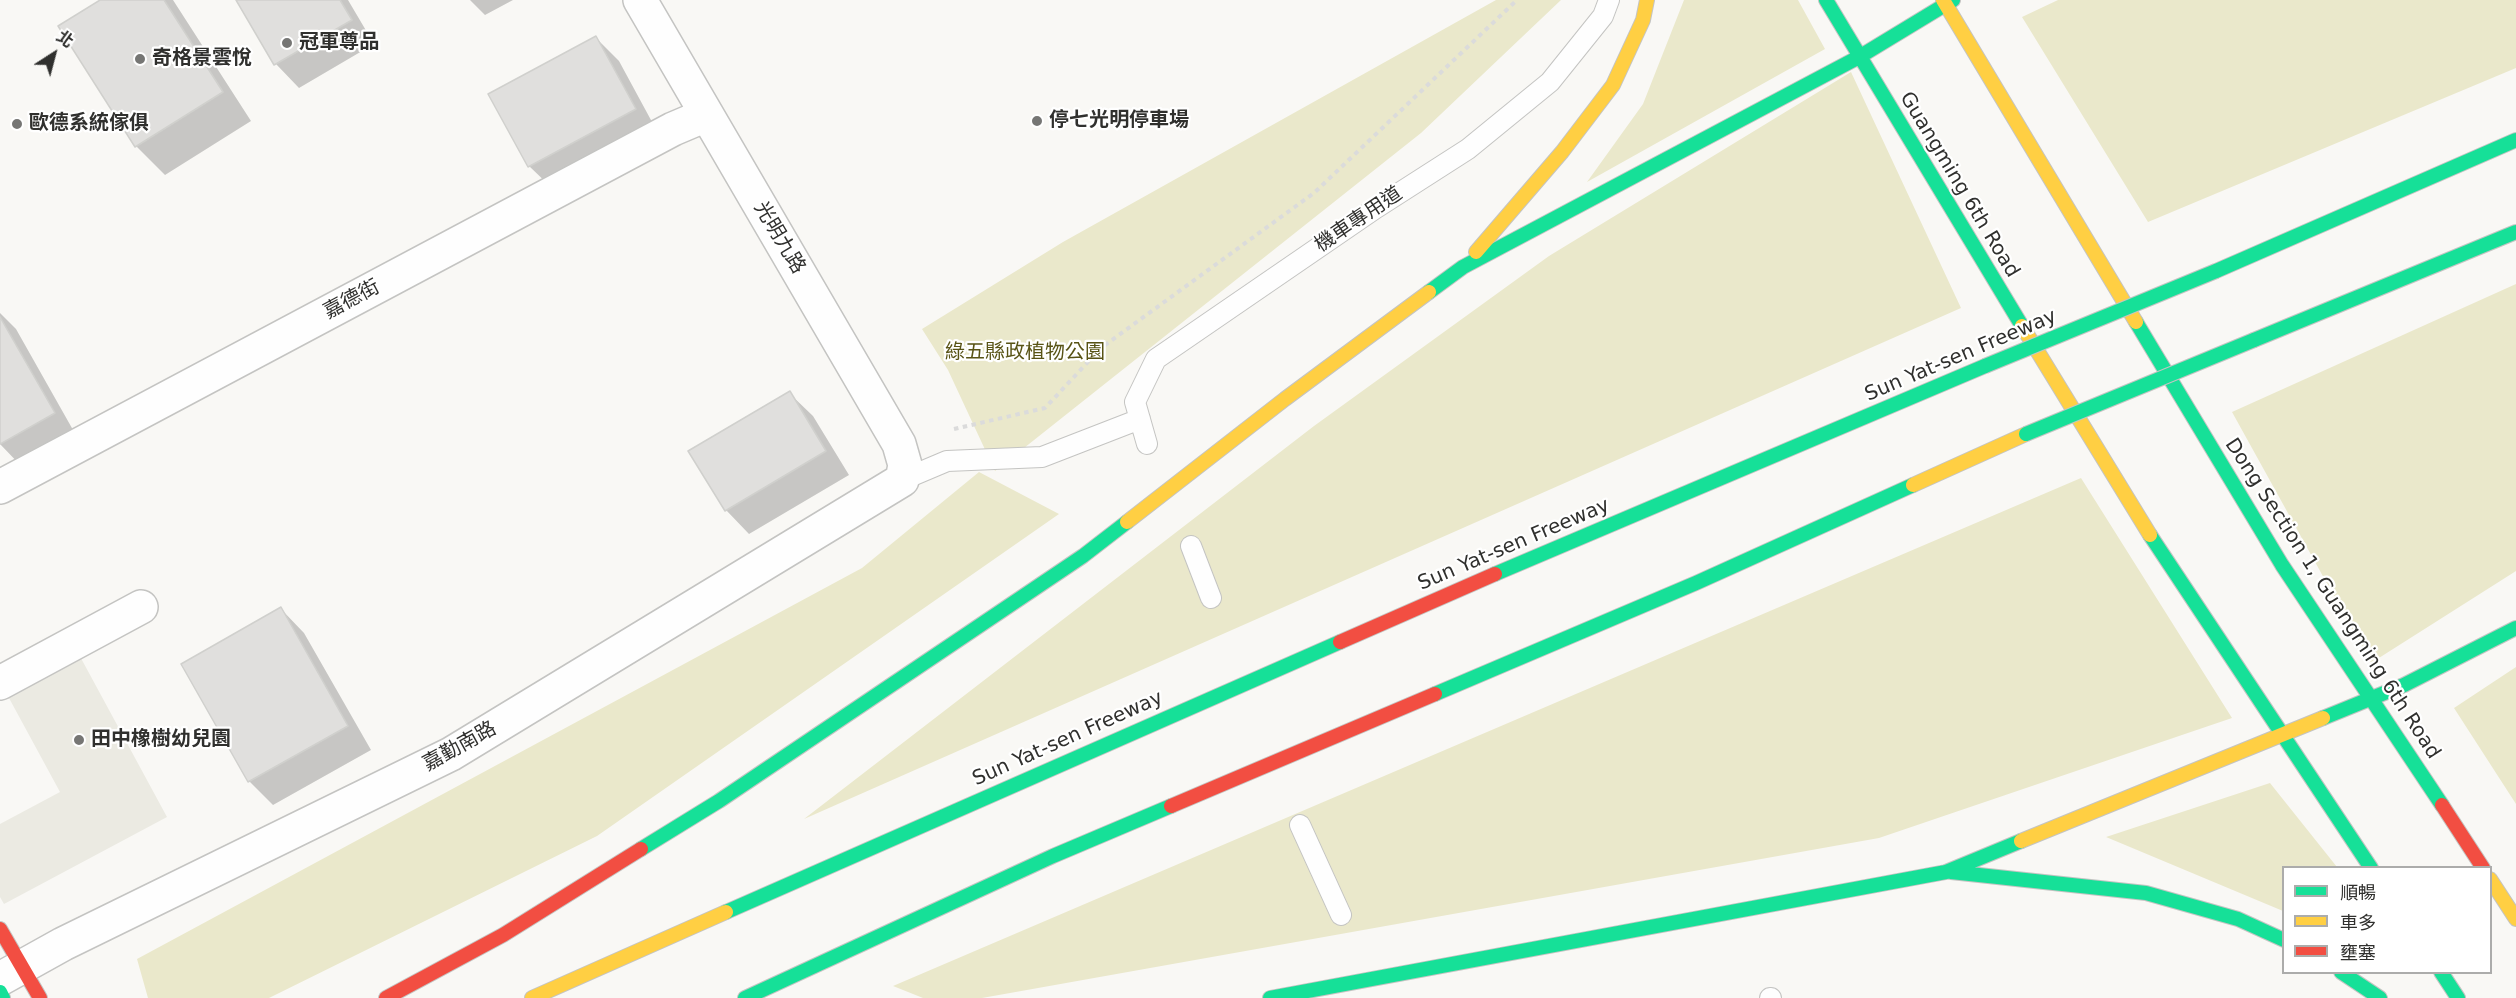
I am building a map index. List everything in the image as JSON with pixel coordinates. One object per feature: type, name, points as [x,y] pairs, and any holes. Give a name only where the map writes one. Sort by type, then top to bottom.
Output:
[{"type":"main road","points":[[1463,267],[1562,152],[1613,85],[1643,20],[1647,0]]},
{"type":"main road","name":"Guangming 6th Road","points":[[1826,0],[1858,57],[2060,390],[2157,546],[2282,735]]},
{"type":"main road","points":[[386,998],[503,935],[719,801],[1083,556],[1285,399],[1463,267],[1858,57],[1947,1]]},
{"type":"main road","name":"Dong Section 1, Guangming 6th Road","points":[[1947,1],[2151,349],[2282,565],[2482,866]]},
{"type":"main road","name":"Sun Yat-sen Freeway","points":[[532,998],[1048,768],[1680,494],[2216,271],[2516,140]]},
{"type":"main road","points":[[745,998],[1053,856],[1696,583],[2026,434],[2516,232]]},
{"type":"main road","points":[[1270,998],[1946,872],[2404,685],[2516,628]]},
{"type":"main road","points":[[2282,735],[2370,866]]},
{"type":"main road","points":[[1946,872],[2146,892],[2238,919],[2282,940]]},
{"type":"main road","points":[[2492,882],[2516,919]]},
{"type":"main road","points":[[0,929],[11,972],[40,998]]},
{"type":"main road","points":[[2344,974],[2380,998]]},
{"type":"main road","points":[[2442,974],[2458,998]]},
{"type":"main road","points":[[0,992],[3,998]]},
{"type":"street","name":"光明九路","points":[[640,0],[899,444],[905,465],[902,480]]},
{"type":"street","name":"嘉德街","points":[[0,487],[642,146],[706,115]]},
{"type":"street","name":"嘉勤南路","points":[[11,972],[451,754],[902,480]]},
{"type":"street","points":[[0,683],[141,607]]},
{"type":"lane","name":"機車專用道","points":[[1147,444],[1135,402],[1156,359],[1376,208],[1468,149],[1550,82],[1603,16],[1609,0]]},
{"type":"lane","points":[[902,480],[947,461],[1042,457],[1140,419]]},
{"type":"lane","points":[[1191,546],[1211,598]]},
{"type":"lane","points":[[1300,825],[1341,915]]},
{"type":"path","points":[[953,429],[1046,408],[1101,348],[1314,193],[1517,0]]},
{"type":"shaded area","name":"田中橡樹幼兒園","points":[[76,649],[167,817],[4,904],[0,897],[0,824],[60,792],[3,687]]},
{"type":"green space","name":"綠五縣政植物公園","points":[[1496,0],[1561,0],[1421,133],[995,471],[948,370],[922,329],[1063,242]]},
{"type":"green space","points":[[1684,0],[1798,0],[1825,49],[1587,182],[1643,104]]},
{"type":"green space","points":[[2058,0],[2516,0],[2516,68],[2148,222],[2022,17]]},
{"type":"green space","points":[[1851,72],[1961,308],[804,819],[1314,426],[1549,256]]},
{"type":"green space","points":[[2516,284],[2516,571],[2371,663],[2232,412]]},
{"type":"green space","points":[[979,472],[1059,514],[597,836],[269,998],[148,998],[137,959],[862,568]]},
{"type":"green space","points":[[2081,478],[2232,718],[1879,838],[982,998],[923,998],[893,986]]},
{"type":"green space","points":[[2516,667],[2516,804],[2454,708]]},
{"type":"green space","points":[[2270,783],[2336,866],[2282,866],[2282,911],[2106,837]]},
{"type":"building","name":"奇格景雲悅","points":[[100,0],[164,0],[223,92],[135,147],[58,26]]},
{"type":"building","name":"冠軍尊品","points":[[236,0],[340,0],[352,20],[274,65]]},
{"type":"building","points":[[596,36],[636,109],[528,167],[488,94]]},
{"type":"building","points":[[0,317],[55,413],[0,444]]},
{"type":"building","points":[[790,391],[826,451],[725,511],[688,451]]},
{"type":"building","points":[[281,607],[348,726],[248,782],[181,664]]},
{"type":"traffic: fast","points":[[1826,0],[2022,326]]},
{"type":"traffic: fast","points":[[1429,292],[1463,267],[1859,57],[1953,0]]},
{"type":"traffic: fast","points":[[2216,271],[2516,140]]},
{"type":"traffic: fast","points":[[2254,340],[2516,232]]},
{"type":"traffic: fast","points":[[1985,366],[2216,271]]},
{"type":"traffic: fast","points":[[2136,322],[2282,565],[2442,805]]},
{"type":"traffic: fast","points":[[2026,434],[2254,340]]},
{"type":"traffic: fast","points":[[1495,574],[1985,366]]},
{"type":"traffic: fast","points":[[1435,694],[1696,583],[1913,485]]},
{"type":"traffic: fast","points":[[641,849],[719,801],[1083,556],[1127,522]]},
{"type":"traffic: fast","points":[[2150,535],[2370,866]]},
{"type":"traffic: fast","points":[[2323,718],[2404,685],[2516,628]]},
{"type":"traffic: fast","points":[[726,912],[1340,642]]},
{"type":"traffic: fast","points":[[745,998],[1053,856],[1171,806]]},
{"type":"traffic: fast","points":[[1270,998],[1946,872],[2021,841]]},
{"type":"traffic: fast","points":[[1951,872],[2146,893],[2238,919],[2282,939]]},
{"type":"traffic: fast","points":[[2344,974],[2380,998]]},
{"type":"traffic: fast","points":[[2442,974],[2458,998]]},
{"type":"traffic: fast","points":[[0,992],[3,998]]},
{"type":"traffic: slow","points":[[1476,252],[1562,152],[1613,85],[1643,20],[1647,0]]},
{"type":"traffic: slow","points":[[1943,0],[2136,322]]},
{"type":"traffic: slow","points":[[1127,522],[1285,399],[1429,292]]},
{"type":"traffic: slow","points":[[2022,326],[2150,535]]},
{"type":"traffic: slow","points":[[1913,485],[2026,434]]},
{"type":"traffic: slow","points":[[2021,841],[2323,718]]},
{"type":"traffic: slow","points":[[2492,882],[2516,919]]},
{"type":"traffic: slow","points":[[532,998],[726,912]]},
{"type":"traffic: jam","points":[[1340,642],[1495,574]]},
{"type":"traffic: jam","points":[[1171,806],[1435,694]]},
{"type":"traffic: jam","points":[[2442,805],[2482,866]]},
{"type":"traffic: jam","points":[[386,998],[503,935],[641,849]]},
{"type":"traffic: jam","points":[[0,929],[40,998]]},
{"type":"place","name":"冠軍尊品","points":[[287,43]]},
{"type":"place","name":"奇格景雲悅","points":[[140,59]]},
{"type":"place","name":"停七光明停車場","points":[[1037,121]]},
{"type":"place","name":"歐德系統傢俱","points":[[17,124]]},
{"type":"place","name":"田中橡樹幼兒園","points":[[79,740]]}]
